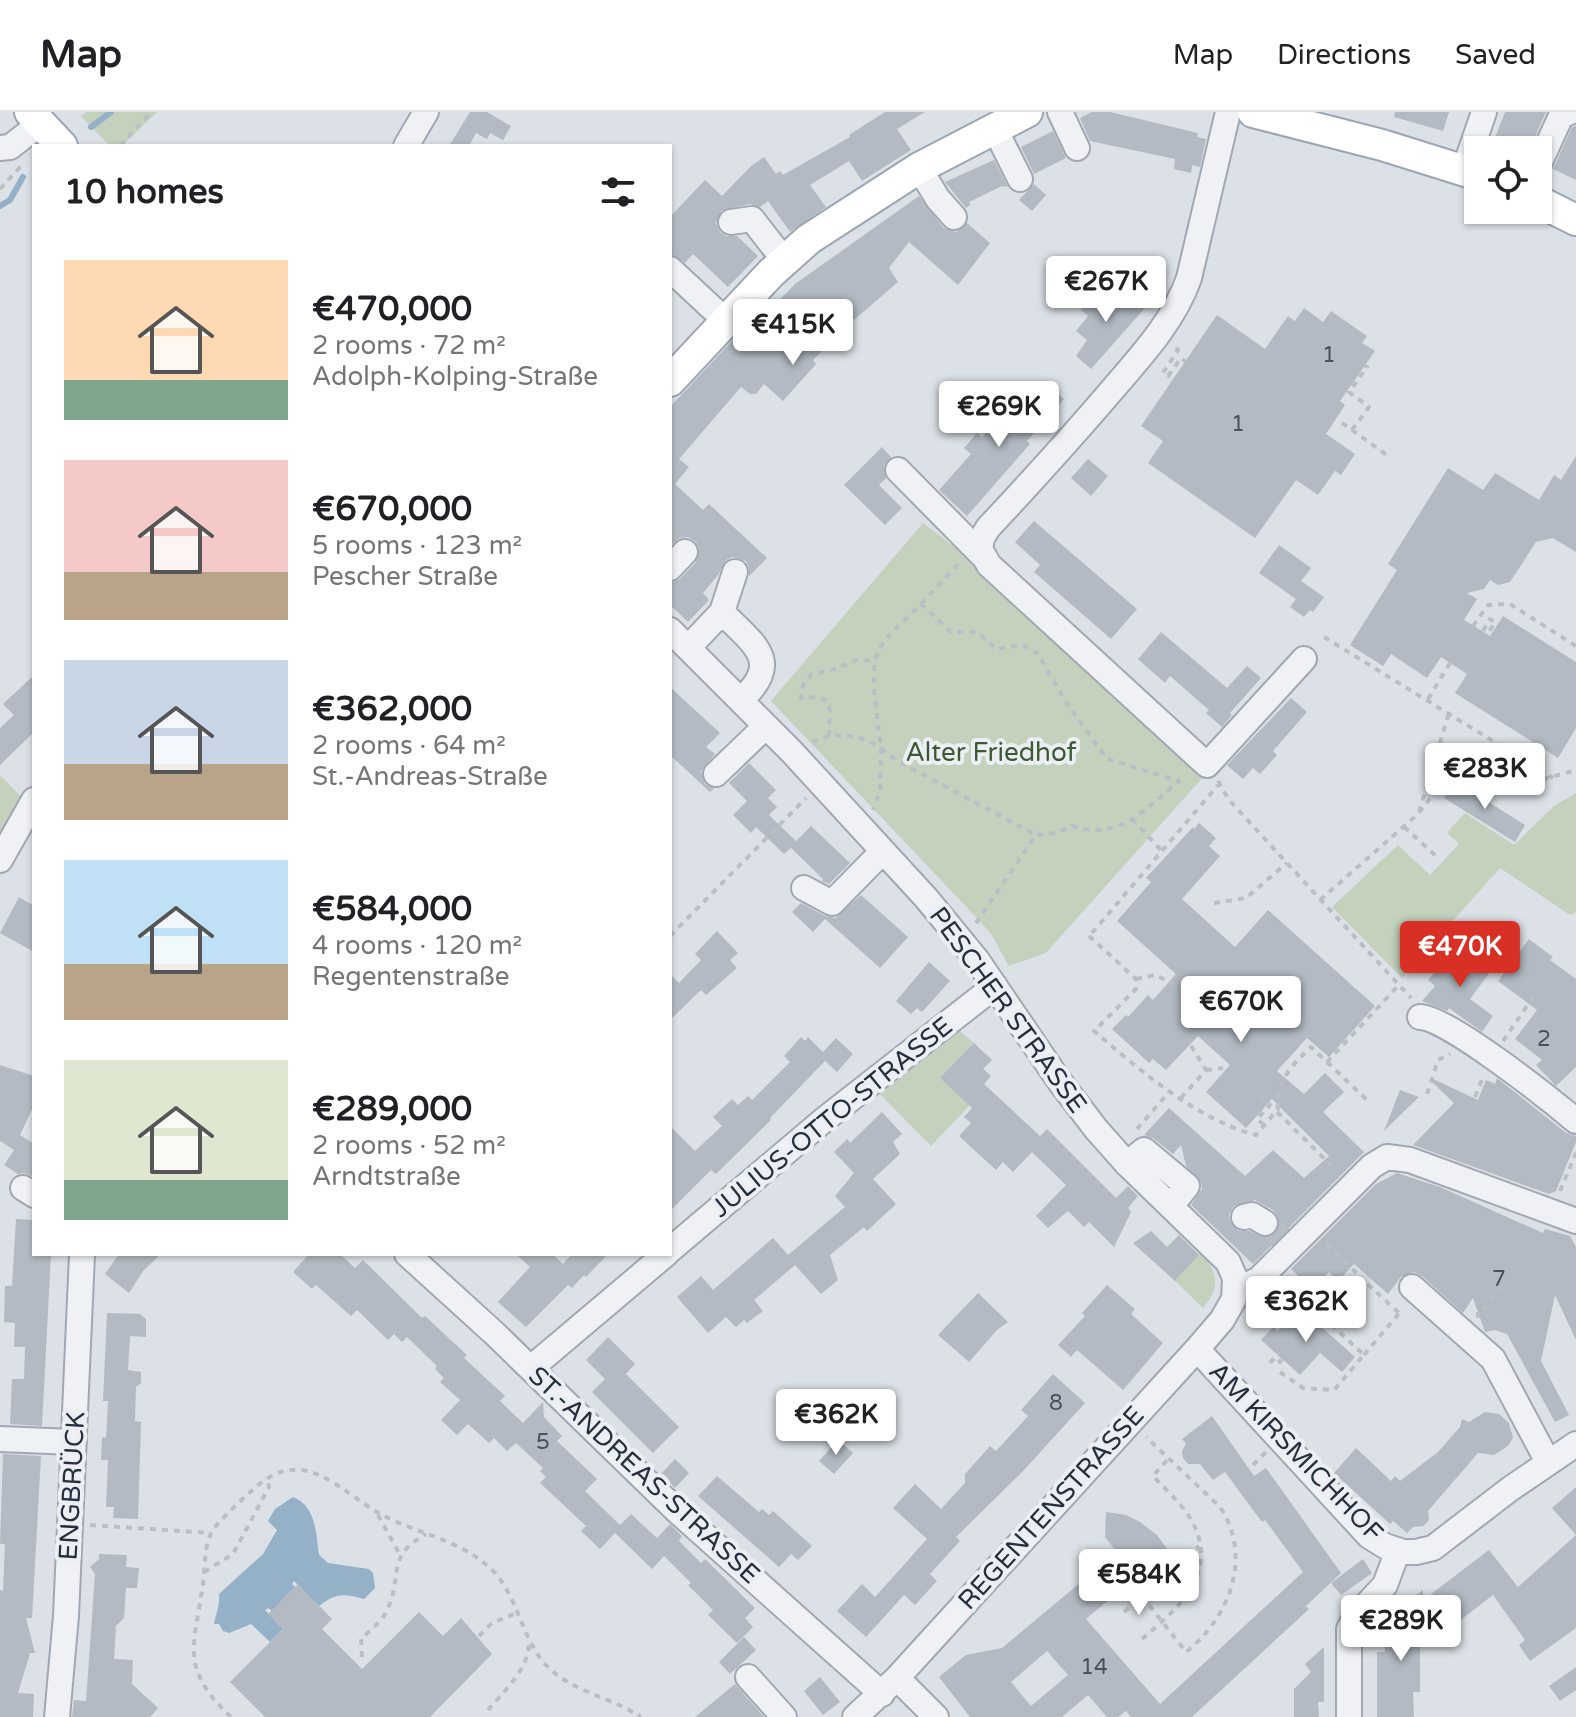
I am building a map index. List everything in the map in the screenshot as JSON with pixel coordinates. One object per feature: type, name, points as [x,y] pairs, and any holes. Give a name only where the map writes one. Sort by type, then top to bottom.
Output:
[{"type":"main road","points":[[672,379],[784,260],[822,229],[919,168],[1027,112]]},
{"type":"main road","points":[[1268,114],[1464,170]]},
{"type":"main road","points":[[1552,208],[1576,220]]},
{"type":"street","points":[[407,144],[426,112]]},
{"type":"street","points":[[1060,112],[1077,148]]},
{"type":"street","points":[[978,552],[986,532],[1094,420],[1152,342],[1185,288],[1228,112]]},
{"type":"street","points":[[1479,136],[1484,112]]},
{"type":"street","points":[[1552,136],[1561,116],[1570,112]]},
{"type":"street","points":[[994,127],[1020,179]]},
{"type":"street","points":[[0,148],[10,147],[47,130]]},
{"type":"street","points":[[919,168],[938,199],[954,217]]},
{"type":"street","points":[[731,222],[752,219],[784,260]]},
{"type":"street","points":[[672,271],[726,321]]},
{"type":"street","points":[[898,470],[1001,576],[1213,775],[1304,659]]},
{"type":"street","points":[[677,643],[722,612],[735,572]]},
{"type":"street","points":[[722,612],[759,651],[763,669],[758,685],[741,700]]},
{"type":"street","name":"PESCHER STRASSE","points":[[677,643],[741,700],[792,752],[1007,991],[1077,1106],[1122,1158],[1224,1257],[1235,1278],[1236,1291]]},
{"type":"street","points":[[716,774],[766,726]]},
{"type":"street","points":[[0,860],[32,804]]},
{"type":"street","points":[[804,888],[832,903],[883,851]]},
{"type":"street","name":"JULIUS-OTTO-STRASSE","points":[[672,1249],[825,1119],[1007,991]]},
{"type":"street","points":[[1424,1018],[1463,1039],[1489,1074],[1570,1109]]},
{"type":"street","points":[[1236,1291],[1259,1279],[1270,1269],[1270,1231],[1310,1228],[1352,1186],[1378,1149],[1576,1221]]},
{"type":"street","name":"ENGBRÜCK","points":[[57,1717],[70,1524],[82,1256]]},
{"type":"street","name":"ST.-ANDREAS-STRASSE","points":[[409,1256],[531,1368],[676,1510],[890,1686],[936,1717]]},
{"type":"street","name":"JULIUS-OTTO-STRASSE","points":[[531,1368],[663,1256]]},
{"type":"street","points":[[1415,1290],[1493,1359],[1548,1462]]},
{"type":"street","name":"REGENTENSTRASSE","points":[[855,1717],[890,1686],[1130,1422],[1187,1349],[1230,1328],[1236,1291]]},
{"type":"street","name":"AM KIRSMICHHOF","points":[[1187,1349],[1272,1420],[1311,1462],[1369,1536],[1398,1550]]},
{"type":"street","points":[[0,1439],[74,1442]]},
{"type":"street","points":[[1349,1717],[1349,1629],[1356,1616],[1385,1585],[1398,1550],[1416,1552],[1438,1545],[1576,1444]]},
{"type":"street","points":[[748,1677],[784,1717]]},
{"type":"path","points":[[122,144],[151,112]]},
{"type":"path","points":[[0,189],[24,163]]},
{"type":"path","points":[[1176,354],[1163,373],[1168,376],[1181,358],[1186,362]]},
{"type":"path","points":[[1352,430],[1369,407],[1349,392],[1365,366]]},
{"type":"path","points":[[1342,423],[1391,458]]},
{"type":"path","points":[[862,828],[880,792],[881,749],[875,661],[883,644],[978,552]]},
{"type":"path","points":[[792,752],[829,736],[858,738],[1036,835],[1057,833],[1072,826],[1086,831],[1106,831],[1132,819],[1179,781],[1107,759],[1067,704],[1044,661],[1032,649],[1020,645],[998,650],[977,632],[951,632],[921,604]]},
{"type":"path","points":[[1473,626],[1488,605],[1510,604],[1576,646]]},
{"type":"path","points":[[1324,637],[1553,778]]},
{"type":"path","points":[[829,736],[830,710],[826,700],[801,698],[807,678],[856,660],[875,661]]},
{"type":"path","points":[[1428,699],[1450,663]]},
{"type":"path","points":[[1418,814],[1449,712]]},
{"type":"path","points":[[1320,900],[1418,814],[1453,769],[1487,795],[1576,770]]},
{"type":"path","points":[[1367,1100],[1311,1047],[1290,1067],[1276,1094],[1278,1109],[1256,1135],[1229,1128],[1169,1092],[1094,1031],[1136,989],[1136,979],[1091,934],[1162,851],[1213,775],[1229,800],[1399,985],[1424,1018]]},
{"type":"path","points":[[672,934],[821,783]]},
{"type":"path","points":[[1132,819],[1162,851]]},
{"type":"path","points":[[1404,827],[1436,856]]},
{"type":"path","points":[[980,919],[1036,835]]},
{"type":"path","points":[[1214,903],[1246,898],[1287,863]]},
{"type":"path","points":[[1136,979],[1155,975],[1183,988]]},
{"type":"path","points":[[1327,1062],[1399,985]]},
{"type":"path","points":[[1489,1074],[1536,993]]},
{"type":"path","points":[[1427,1094],[1438,1060],[1454,1052],[1463,1039]]},
{"type":"path","points":[[1190,1044],[1206,1070]]},
{"type":"path","points":[[1181,1098],[1206,1070],[1223,1068]]},
{"type":"path","points":[[1122,1158],[1169,1092]]},
{"type":"path","points":[[1259,1096],[1270,1105],[1257,1119],[1264,1125]]},
{"type":"path","points":[[1276,1111],[1352,1186]]},
{"type":"path","points":[[1551,1212],[1576,1153]]},
{"type":"path","points":[[1310,1228],[1399,1313]]},
{"type":"path","points":[[1270,1269],[1364,1355]]},
{"type":"path","points":[[1292,1288],[1300,1286],[1309,1294],[1324,1295],[1351,1278],[1361,1278]]},
{"type":"path","points":[[1473,1341],[1480,1334],[1478,1312],[1485,1308],[1503,1283],[1499,1279]]},
{"type":"path","points":[[1280,1372],[1303,1388],[1334,1390],[1415,1290]]},
{"type":"path","points":[[1312,1322],[1319,1314]]},
{"type":"path","points":[[1270,1363],[1275,1357],[1280,1362],[1282,1359]]},
{"type":"path","points":[[1130,1422],[1220,1507],[1229,1521],[1235,1558],[1228,1601],[1205,1637],[1186,1652],[1142,1596]]},
{"type":"path","points":[[1142,1639],[1181,1605],[1191,1591],[1198,1571],[1199,1546],[1190,1518],[1153,1476],[1169,1458]]},
{"type":"path","points":[[231,1717],[206,1692],[195,1664],[194,1634],[211,1533],[267,1477],[283,1470],[309,1472],[330,1481],[375,1511],[462,1548],[483,1562],[505,1587],[541,1659],[559,1676],[641,1717]]},
{"type":"path","points":[[204,1572],[233,1554],[269,1487],[267,1477]]},
{"type":"path","points":[[375,1511],[400,1555]]},
{"type":"path","points":[[70,1524],[211,1533]]},
{"type":"path","points":[[362,1657],[361,1639],[388,1609],[400,1555],[426,1534]]},
{"type":"path","points":[[1124,1612],[1199,1546]]},
{"type":"path","points":[[479,1636],[492,1623],[517,1613]]},
{"type":"path","points":[[488,1710],[522,1669],[530,1641]]},
{"type":"green space","points":[[87,112],[157,112],[124,144],[108,144],[81,116]]},
{"type":"green space","name":"Alter Friedhof","points":[[923,523],[956,548],[1197,768],[1203,777],[1046,953],[1009,966],[991,934],[975,916],[771,701]]},
{"type":"green space","points":[[0,775],[22,798],[0,836]]},
{"type":"green space","points":[[1576,793],[1576,912],[1570,915],[1500,868],[1402,978],[1332,907],[1398,845],[1430,875],[1459,844],[1448,834],[1465,813],[1514,845],[1554,806]]},
{"type":"green space","points":[[960,1031],[974,1043],[941,1078],[970,1105],[931,1146],[880,1094]]},
{"type":"green space","points":[[1201,1253],[1211,1267],[1215,1280],[1213,1294],[1203,1308],[1175,1281]]},
{"type":"water","points":[[293,1497],[301,1501],[311,1514],[319,1555],[328,1563],[369,1569],[373,1573],[375,1588],[364,1599],[340,1595],[319,1606],[294,1581],[292,1584],[295,1587],[272,1611],[268,1608],[265,1610],[283,1629],[270,1642],[251,1624],[229,1633],[223,1631],[219,1624],[214,1624],[219,1594],[263,1554],[277,1530],[268,1521],[275,1509]]},
{"type":"building","points":[[470,112],[487,112],[511,126],[503,140],[490,133],[487,139],[476,133],[470,144],[450,144]]},
{"type":"building","points":[[885,112],[925,112],[897,129],[911,150],[862,181],[849,161],[810,185],[826,207],[790,232],[768,201],[760,207],[750,204],[721,211],[716,223],[720,232],[726,236],[737,236],[758,256],[728,287],[693,254],[685,263],[672,255],[672,215],[705,180],[722,196],[764,157],[776,174],[780,171],[783,175]]},
{"type":"building","points":[[1092,112],[1110,112],[1198,133],[1197,137],[1206,139],[1200,167],[1192,165],[1191,173],[1174,169],[1175,159],[1090,141],[1080,118]]},
{"type":"building","points":[[1395,112],[1449,112],[1443,131],[1394,117]]},
{"type":"building","points":[[1505,112],[1546,112],[1535,136],[1496,136]]},
{"type":"building","points":[[1576,126],[1576,180],[1553,169],[1572,127]]},
{"type":"building","points":[[1053,131],[1066,158],[1034,174],[1021,147]]},
{"type":"building","points":[[994,160],[1008,187],[1002,186],[969,202],[966,208],[945,182]]},
{"type":"building","points":[[1034,184],[1046,195],[1032,211],[1019,200]]},
{"type":"building","points":[[919,196],[943,227],[956,232],[967,223],[990,243],[958,285],[909,242],[889,268],[898,282],[854,320],[850,316],[826,340],[830,343],[813,360],[816,364],[783,401],[764,384],[756,394],[750,394],[741,387],[679,459],[689,467],[675,484],[703,510],[709,504],[767,558],[749,576],[746,561],[733,557],[726,560],[703,593],[709,600],[688,622],[672,607],[672,582],[680,579],[696,562],[699,548],[688,537],[680,538],[672,544],[672,405],[747,325],[752,329],[795,284]]},
{"type":"building","points":[[1122,288],[1145,308],[1091,369],[1076,356],[1087,340],[1076,331],[1088,316],[1081,310],[1100,289],[1112,299]]},
{"type":"building","points":[[1304,308],[1323,322],[1331,311],[1367,336],[1362,343],[1375,351],[1340,401],[1345,405],[1326,434],[1355,454],[1341,475],[1335,471],[1318,495],[1296,480],[1255,538],[1148,463],[1163,441],[1141,426],[1217,315],[1265,349],[1288,316],[1295,321]]},
{"type":"building","points":[[1049,386],[1064,399],[1027,441],[1030,444],[967,516],[939,490],[971,454],[964,448],[977,433],[982,437],[1024,389],[1038,400]]},
{"type":"building","points":[[882,447],[891,457],[884,465],[886,478],[879,485],[902,508],[885,525],[844,485]]},
{"type":"building","points":[[1576,456],[1576,552],[1553,538],[1536,542],[1510,582],[1498,585],[1490,580],[1484,589],[1467,593],[1477,599],[1464,620],[1490,636],[1503,616],[1576,662],[1576,728],[1558,758],[1455,693],[1467,674],[1441,657],[1427,678],[1391,654],[1383,666],[1350,645],[1397,570],[1388,564],[1448,468],[1483,490],[1495,473],[1539,500],[1554,475],[1561,480]]},
{"type":"building","points":[[1088,459],[1108,476],[1091,496],[1071,478]]},
{"type":"building","points":[[1034,521],[1137,609],[1111,639],[1034,572],[1040,565],[1015,542]]},
{"type":"building","points":[[1279,545],[1311,568],[1301,581],[1324,597],[1313,612],[1310,610],[1304,617],[1290,607],[1296,599],[1259,573]]},
{"type":"building","points":[[1161,632],[1227,688],[1247,666],[1261,678],[1230,713],[1232,715],[1222,727],[1206,713],[1209,710],[1170,676],[1165,683],[1138,659]]},
{"type":"building","points":[[32,677],[32,734],[0,765],[0,728],[14,715],[3,704]]},
{"type":"building","points":[[672,689],[720,733],[706,747],[715,754],[701,771],[705,784],[714,789],[710,792],[672,757]]},
{"type":"building","points":[[1291,698],[1307,712],[1273,751],[1277,755],[1260,774],[1253,768],[1243,779],[1227,765]]},
{"type":"building","points":[[749,763],[776,790],[768,798],[777,807],[769,815],[796,841],[811,826],[850,863],[829,884],[822,881],[791,848],[784,854],[756,827],[751,833],[733,815],[747,801],[729,783]]},
{"type":"building","points":[[1455,781],[1525,825],[1515,842],[1444,798]]},
{"type":"building","points":[[1199,823],[1216,838],[1209,846],[1220,856],[1182,899],[1235,947],[1268,910],[1375,1006],[1329,1057],[1307,1038],[1277,1071],[1304,1094],[1325,1073],[1344,1092],[1323,1112],[1364,1152],[1253,1264],[1191,1205],[1202,1189],[1201,1182],[1186,1166],[1181,1145],[1173,1154],[1153,1138],[1144,1135],[1169,1108],[1245,1176],[1273,1150],[1304,1178],[1329,1156],[1272,1099],[1246,1128],[1206,1092],[1230,1065],[1198,1036],[1166,1070],[1153,1059],[1149,1063],[1112,1029],[1148,995],[1153,1000],[1176,974],[1117,921],[1151,882],[1146,878]],"holes":[[[1255,1200],[1273,1210],[1278,1217],[1278,1230],[1264,1238],[1250,1231],[1239,1231],[1230,1221],[1229,1214],[1234,1206]]]},
{"type":"building","points":[[861,895],[908,937],[880,968],[825,919],[813,932],[792,912],[801,903],[835,918]]},
{"type":"building","points":[[19,897],[32,905],[32,951],[0,933]]},
{"type":"building","points":[[717,931],[738,953],[730,960],[737,968],[706,995],[701,990],[672,1018],[672,976],[679,983],[701,960],[695,954]]},
{"type":"building","points":[[1529,939],[1576,979],[1576,1067],[1556,1086],[1536,1065],[1542,1060],[1515,1039],[1537,1010],[1498,981]]},
{"type":"building","points":[[1453,951],[1467,964],[1476,955],[1493,968],[1470,999],[1493,1016],[1482,1032],[1449,1008],[1447,1011],[1422,1001],[1435,986],[1428,980]]},
{"type":"building","points":[[929,962],[950,981],[922,1012],[917,1008],[911,1014],[896,1001]]},
{"type":"building","points":[[801,1037],[805,1041],[808,1037],[823,1052],[836,1038],[853,1054],[837,1072],[825,1061],[716,1174],[711,1170],[672,1209],[672,1128],[695,1151],[722,1126],[713,1117],[732,1099],[738,1105],[748,1096],[752,1100],[790,1062],[784,1056]]},
{"type":"building","points":[[974,1043],[992,1060],[983,1069],[991,1076],[984,1084],[1040,1136],[1047,1129],[1116,1198],[1128,1186],[1138,1196],[1128,1208],[1131,1212],[1114,1247],[1089,1222],[1084,1227],[1068,1211],[1048,1228],[1036,1216],[1066,1185],[1032,1152],[1013,1172],[1003,1162],[996,1170],[959,1136],[971,1123],[964,1117],[972,1108],[940,1078]]},
{"type":"building","points":[[0,1065],[32,1075],[32,1109],[20,1135],[32,1143],[32,1176],[18,1174],[4,1165],[14,1150],[0,1141]]},
{"type":"building","points":[[1431,1078],[1478,1100],[1486,1080],[1495,1084],[1497,1078],[1566,1133],[1576,1136],[1556,1191],[1549,1194],[1413,1145],[1454,1103]]},
{"type":"building","points":[[1400,1090],[1419,1097],[1384,1131]]},
{"type":"building","points":[[882,1112],[902,1134],[893,1142],[900,1154],[873,1179],[896,1204],[867,1231],[864,1227],[830,1255],[838,1280],[821,1294],[795,1265],[754,1300],[763,1311],[736,1327],[726,1317],[708,1333],[677,1297],[701,1276],[713,1290],[773,1238],[788,1255],[845,1207],[835,1196],[854,1173],[834,1152],[847,1139],[850,1143]]},
{"type":"building","points":[[1397,1173],[1440,1187],[1543,1233],[1545,1229],[1570,1236],[1576,1247],[1576,1340],[1555,1295],[1541,1361],[1569,1415],[1555,1422],[1507,1334],[1495,1330],[1485,1332],[1473,1298],[1463,1313],[1414,1272],[1401,1277],[1388,1294],[1354,1264],[1338,1281],[1329,1272],[1312,1289],[1291,1269],[1376,1184]]},
{"type":"building","points":[[16,1219],[32,1220],[32,1256],[51,1256],[42,1426],[10,1424],[12,1379],[24,1379],[25,1347],[14,1347],[15,1323],[4,1322],[5,1286],[12,1286]]},
{"type":"building","points":[[1151,1231],[1167,1247],[1179,1235],[1199,1255],[1175,1281],[1133,1243]]},
{"type":"building","points":[[118,1256],[159,1256],[143,1271],[129,1293],[105,1274]]},
{"type":"building","points":[[307,1256],[342,1256],[355,1268],[363,1260],[422,1318],[425,1316],[467,1355],[464,1358],[505,1396],[500,1401],[523,1423],[543,1402],[544,1417],[562,1436],[557,1441],[597,1479],[585,1491],[620,1525],[631,1514],[657,1538],[670,1524],[682,1536],[679,1541],[701,1563],[705,1559],[755,1608],[745,1618],[753,1627],[737,1643],[708,1615],[713,1610],[664,1556],[652,1569],[615,1533],[600,1549],[581,1531],[586,1526],[540,1483],[546,1477],[540,1471],[543,1468],[516,1443],[507,1451],[494,1438],[489,1443],[468,1424],[457,1435],[441,1420],[460,1400],[440,1382],[444,1378],[435,1369],[437,1366],[407,1337],[402,1342],[394,1334],[388,1340],[357,1310],[351,1316],[316,1285],[312,1289],[293,1272]]},
{"type":"building","points":[[518,1256],[554,1256],[563,1264],[570,1256],[606,1256],[572,1288],[568,1285],[526,1327],[498,1302],[530,1267]]},
{"type":"building","points":[[1107,1285],[1135,1309],[1131,1314],[1163,1343],[1123,1390],[1077,1350],[1071,1357],[1058,1345],[1085,1316],[1082,1313]]},
{"type":"building","points":[[978,1293],[1008,1322],[969,1362],[938,1335]]},
{"type":"building","points":[[1299,1307],[1355,1357],[1342,1372],[1320,1353],[1300,1375],[1261,1340],[1273,1327],[1278,1331]]},
{"type":"building","points":[[107,1313],[140,1314],[146,1319],[146,1337],[130,1336],[128,1370],[141,1372],[141,1383],[136,1387],[135,1421],[141,1422],[138,1519],[113,1518],[114,1507],[106,1507],[108,1460],[101,1460],[108,1401],[103,1401]]},
{"type":"building","points":[[608,1337],[635,1364],[626,1374],[679,1427],[653,1453],[592,1392],[605,1379],[586,1360]]},
{"type":"building","points":[[1053,1374],[1085,1403],[1024,1470],[956,1537],[960,1541],[930,1574],[937,1581],[915,1605],[904,1595],[866,1637],[837,1611],[862,1584],[875,1597],[927,1539],[893,1508],[915,1484],[941,1509],[965,1483],[965,1474],[990,1446],[996,1451],[1028,1416],[1021,1410]]},
{"type":"building","points":[[1485,1412],[1499,1414],[1509,1423],[1513,1438],[1508,1446],[1494,1455],[1478,1453],[1428,1511],[1429,1520],[1407,1533],[1393,1521],[1390,1524],[1334,1473],[1356,1448],[1391,1481],[1395,1476],[1400,1481],[1438,1452],[1460,1427],[1462,1419],[1469,1422]]},
{"type":"building","points":[[1212,1416],[1254,1476],[1266,1468],[1341,1573],[1306,1606],[1309,1609],[1192,1717],[1131,1717],[1126,1711],[1118,1717],[1107,1717],[1088,1695],[1062,1717],[970,1717],[939,1677],[966,1655],[1002,1648],[1117,1552],[1105,1537],[1106,1512],[1126,1515],[1140,1522],[1157,1535],[1168,1550],[1152,1564],[1154,1569],[1141,1580],[1137,1576],[1086,1619],[1160,1704],[1303,1572],[1225,1472],[1213,1480],[1200,1464],[1188,1464],[1183,1458],[1182,1451],[1186,1444],[1182,1439]],"holes":[[[1047,1651],[1068,1675],[1031,1706],[1011,1682]]]},
{"type":"building","points":[[838,1440],[853,1453],[834,1474],[819,1461]]},
{"type":"building","points":[[3,1454],[41,1456],[32,1618],[26,1618],[35,1653],[30,1653],[18,1693],[34,1694],[33,1717],[0,1717],[0,1590],[3,1591],[5,1544],[0,1544]]},
{"type":"building","points":[[675,1459],[689,1473],[675,1488],[661,1474]]},
{"type":"building","points":[[717,1476],[759,1512],[762,1509],[769,1515],[773,1511],[812,1546],[798,1560],[791,1554],[779,1567],[698,1496]]},
{"type":"building","points":[[1576,1487],[1576,1535],[1552,1508]]},
{"type":"building","points":[[1576,1535],[1576,1628],[1530,1661],[1519,1645],[1525,1640],[1493,1595],[1454,1625],[1431,1594],[1489,1550],[1518,1587]]},
{"type":"building","points":[[99,1554],[127,1555],[126,1567],[139,1568],[137,1588],[126,1588],[124,1618],[116,1626],[114,1659],[133,1660],[132,1684],[158,1708],[150,1717],[72,1717],[74,1700],[86,1701],[95,1574],[90,1567],[99,1559]]},
{"type":"building","points":[[1363,1559],[1372,1573],[1341,1595],[1331,1583]]},
{"type":"building","points":[[298,1584],[332,1619],[322,1629],[362,1669],[419,1612],[443,1636],[461,1618],[492,1654],[430,1717],[265,1717],[230,1682],[283,1629],[268,1614]]},
{"type":"building","points":[[1423,1590],[1424,1647],[1420,1647],[1420,1692],[1413,1692],[1414,1717],[1377,1717],[1377,1652],[1385,1652],[1384,1620],[1415,1619],[1404,1604]]},
{"type":"building","points":[[744,1637],[756,1650],[730,1674],[719,1662]]},
{"type":"building","points":[[1324,1647],[1324,1702],[1318,1702],[1319,1717],[1294,1717],[1294,1689],[1311,1672],[1305,1664]]},
{"type":"building","points":[[1576,1667],[1576,1690],[1560,1701],[1549,1686]]},
{"type":"building","points":[[820,1677],[840,1702],[823,1715],[804,1691]]},
{"type":"building","points":[[735,1684],[764,1717],[695,1717]]},
{"type":"waterway","points":[[91,127],[111,112]]},
{"type":"waterway","points":[[0,206],[10,200],[23,177]]},
{"type":"tunnel","points":[[1265,1223],[1281,1238]]}]
